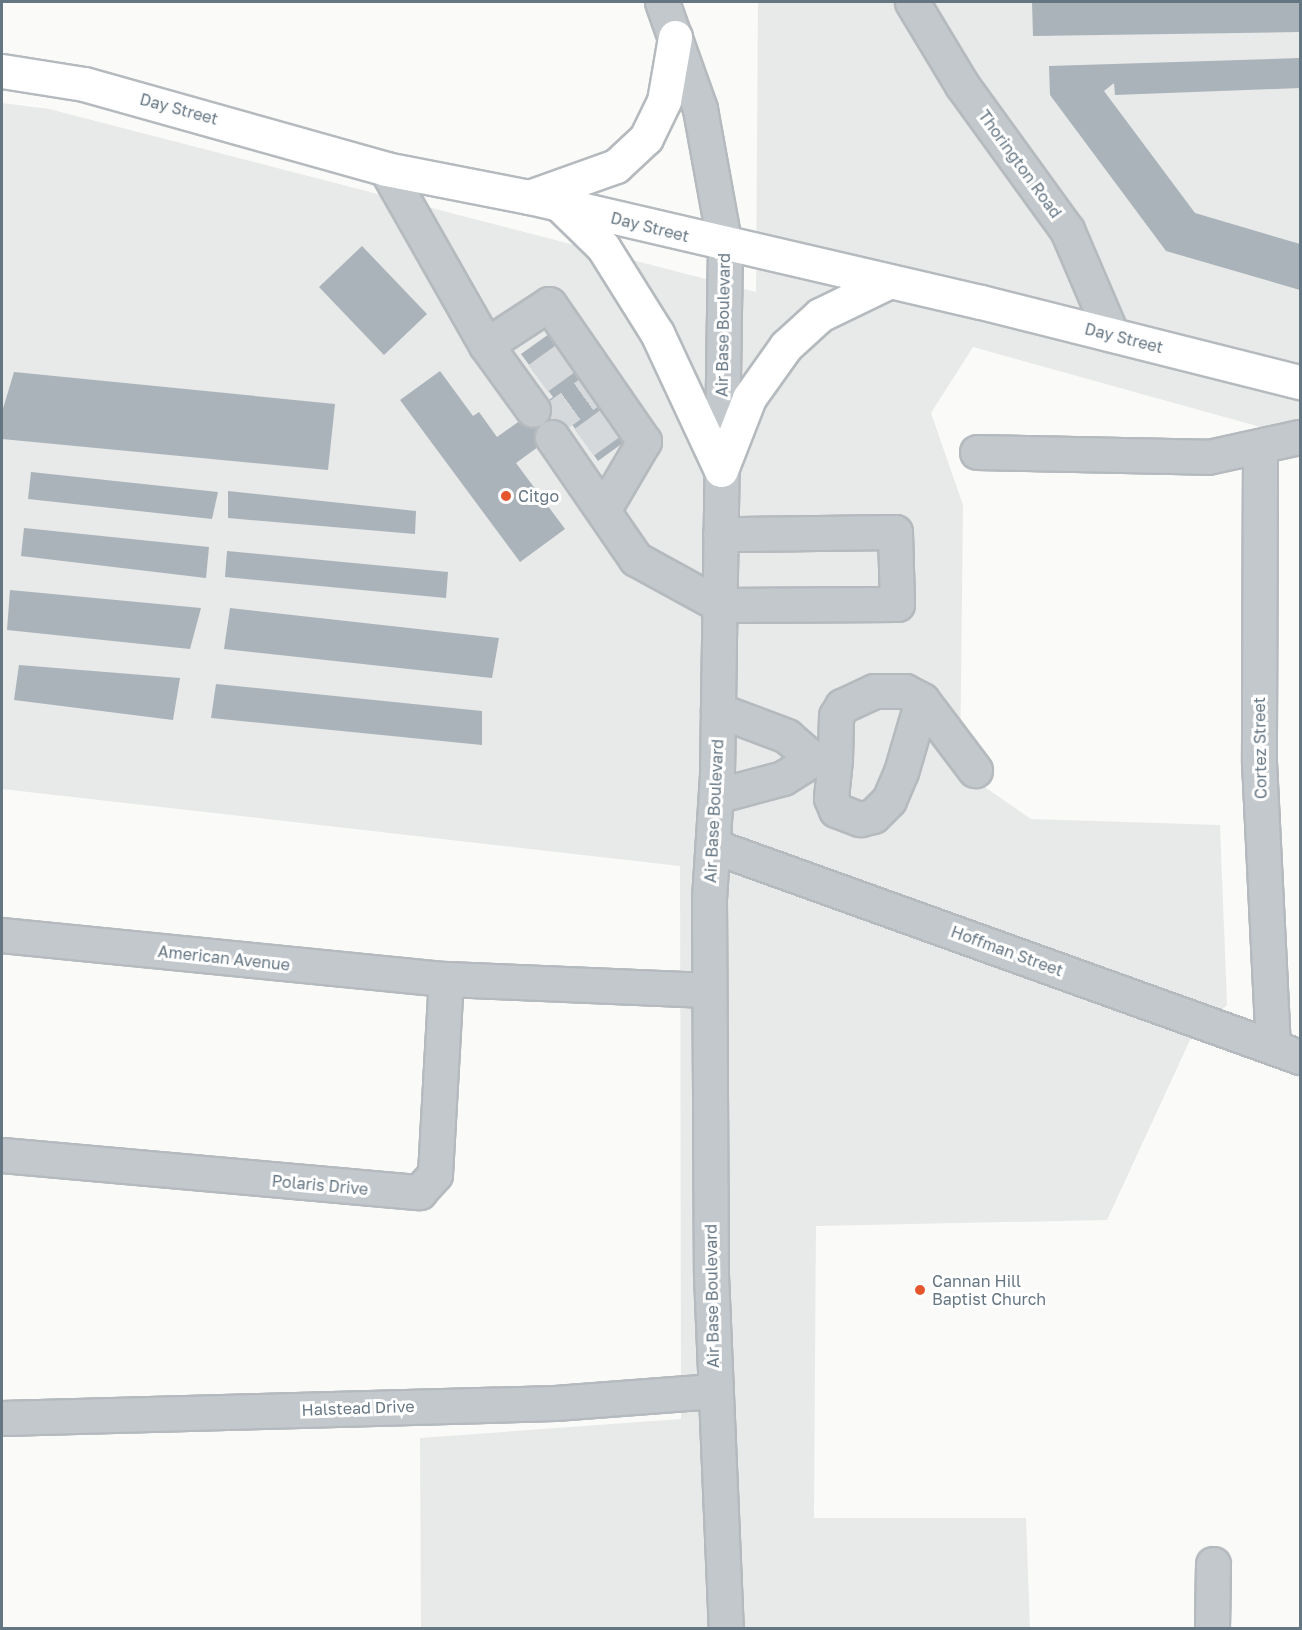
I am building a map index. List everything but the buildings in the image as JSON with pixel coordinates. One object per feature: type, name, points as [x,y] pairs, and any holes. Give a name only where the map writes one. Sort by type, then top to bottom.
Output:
[{"type":"main road","points":[[675,37],[664,101],[646,138],[616,166],[544,201],[603,247],[657,333],[721,470]]},
{"type":"main road","name":"Day Street","points":[[2,71],[84,84],[386,170],[544,201],[725,246],[1112,335],[1300,382]]},
{"type":"main road","points":[[721,470],[749,398],[786,346],[820,315],[888,282]]},
{"type":"street","name":"Air Base Boulevard","points":[[662,2],[700,110],[725,246],[718,710],[709,990],[714,1391],[726,1629]]},
{"type":"street","name":"Thorington Road","points":[[912,2],[962,85],[1067,230],[1112,335]]},
{"type":"street","points":[[386,170],[486,345],[530,393]]},
{"type":"street","points":[[486,345],[549,304],[573,353],[619,416],[644,441],[604,509]]},
{"type":"street","points":[[977,452],[1208,457],[1260,450],[1300,437]]},
{"type":"street","points":[[568,445],[604,509],[636,559],[720,605],[897,604],[895,532],[720,534]]},
{"type":"street","name":"Cortez Street","points":[[1260,450],[1259,762],[1287,1051]]},
{"type":"street","points":[[922,700],[901,771],[888,800],[873,816],[860,819],[836,810],[831,798],[824,759],[836,716],[842,706],[874,690],[905,690],[922,700],[975,770]]},
{"type":"street","points":[[718,710],[787,736],[824,759]]},
{"type":"street","points":[[716,796],[783,778],[824,759]]},
{"type":"street","name":"Hoffman Street","points":[[712,846],[1287,1051]]},
{"type":"street","name":"American Avenue","points":[[2,935],[446,979],[709,990]]},
{"type":"street","name":"Polaris Drive","points":[[2,1155],[418,1192],[435,1174],[446,979]]},
{"type":"street","name":"Halstead Drive","points":[[2,1418],[555,1403],[714,1391]]},
{"type":"street","points":[[1212,1629],[1213,1564]]},
{"type":"shaded area","points":[[758,2],[1300,2],[1300,438],[973,347],[931,413],[963,505],[960,770],[1031,819],[1220,825],[1227,1005],[1190,1040],[1107,1220],[816,1226],[814,1518],[1026,1518],[1030,1628],[421,1628],[420,1438],[681,1419],[680,866],[2,789],[2,103],[49,109],[756,292]]},
{"type":"tunnel","points":[[538,378],[566,358]]},
{"type":"tunnel","points":[[544,425],[591,391]]},
{"type":"tunnel","points":[[584,442],[613,421]]},
{"type":"place","name":"Citgo","points":[[506,496]]},
{"type":"place","name":"Cannan Hill Baptist Church","points":[[920,1290]]}]
